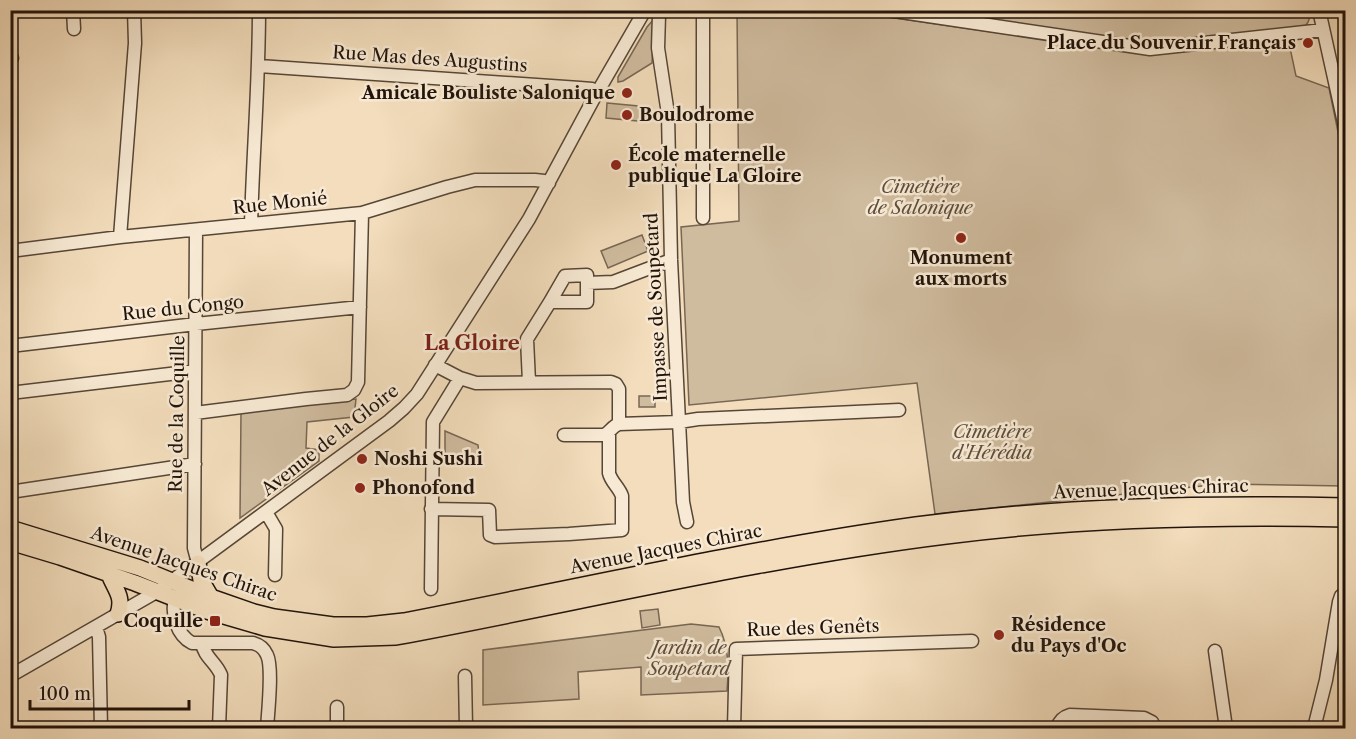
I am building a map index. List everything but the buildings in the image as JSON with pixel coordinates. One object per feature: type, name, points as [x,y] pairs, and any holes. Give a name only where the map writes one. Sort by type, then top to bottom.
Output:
[{"type":"main road","name":"Avenue Jacques Chirac","points":[[10,528],[140,568],[254,612],[333,625],[367,625],[404,621],[839,536],[919,525],[1030,513],[1128,507],[1346,506]]},
{"type":"main road","name":"Avenue Jacques Chirac","points":[[10,542],[60,557],[238,621],[288,633],[334,639],[396,637],[785,560],[937,537],[1019,528],[1140,520],[1264,517],[1346,519]]},
{"type":"main road","points":[[198,563],[201,580],[211,597]]},
{"type":"main road","points":[[109,574],[120,598],[118,614]]},
{"type":"street","points":[[73,10],[74,29]]},
{"type":"street","points":[[120,237],[135,54],[134,10]]},
{"type":"street","points":[[251,224],[252,163],[259,66],[259,10]]},
{"type":"street","name":"Avenue de la Gloire","points":[[10,676],[158,591],[398,414],[417,394],[529,219],[597,92],[645,10]]},
{"type":"street","name":"Impasse de Soupetard","points":[[658,10],[658,48],[668,114],[671,260],[683,502],[687,522]]},
{"type":"street","points":[[703,10],[703,218]]},
{"type":"street","points":[[888,10],[1150,49],[1323,30]]},
{"type":"street","points":[[1319,10],[1346,132]]},
{"type":"street","name":"Rue Mas des Augustins","points":[[259,66],[592,89],[597,92]]},
{"type":"street","points":[[1332,71],[1346,69]]},
{"type":"street","name":"Rue Monié","points":[[10,251],[120,237],[362,213],[475,180],[535,180],[549,183]]},
{"type":"street","points":[[195,413],[347,395],[354,390],[358,382],[362,213]]},
{"type":"street","name":"Rue de la Coquille","points":[[196,230],[194,548],[198,563]]},
{"type":"street","points":[[587,283],[612,282],[671,260]]},
{"type":"street","points":[[529,382],[527,339],[565,276],[587,275],[587,302],[550,302]]},
{"type":"street","name":"Rue du Congo","points":[[10,346],[360,307]]},
{"type":"street","points":[[435,365],[460,378],[483,384],[611,382],[619,389],[619,424]]},
{"type":"street","points":[[10,393],[195,371]]},
{"type":"street","points":[[431,589],[433,422],[460,378]]},
{"type":"street","name":"Impasse de Soupetard","points":[[679,422],[698,419],[899,410]]},
{"type":"street","points":[[431,509],[489,510],[490,535],[495,537],[622,530],[622,496],[609,473],[609,433],[612,427],[619,424],[679,422]]},
{"type":"street","points":[[564,435],[609,433]]},
{"type":"street","points":[[10,492],[195,464]]},
{"type":"street","points":[[266,512],[276,530],[275,575]]},
{"type":"street","points":[[1314,729],[1326,680],[1339,602],[1341,596],[1346,593]]},
{"type":"street","points":[[175,598],[176,622],[185,639],[192,643],[253,643],[261,646],[267,652],[270,661],[267,729]]},
{"type":"street","points":[[96,627],[99,637],[100,729]]},
{"type":"street","name":"Rue des Genêts","points":[[734,729],[736,648],[972,641]]},
{"type":"street","points":[[202,643],[203,650],[218,667],[221,675],[219,729]]},
{"type":"street","points":[[1215,651],[1226,729]]},
{"type":"street","points":[[465,676],[466,729]]},
{"type":"street","points":[[337,707],[337,729]]},
{"type":"street","points":[[1058,729],[1062,719],[1070,715],[1144,718],[1152,722],[1155,729]]},
{"type":"green space","points":[[1308,10],[1309,19],[1305,26],[1152,44],[925,11]]},
{"type":"green space","name":"Cimetière de Salonique","points":[[737,11],[846,11],[1144,54],[1287,41],[1296,76],[1329,88],[1345,166],[1345,486],[1221,484],[935,514],[917,383],[689,405],[681,227],[739,221]]},
{"type":"green space","points":[[654,19],[652,63],[618,82],[618,77]]},
{"type":"green space","name":"Boulodrome","points":[[607,103],[649,107],[648,122],[606,118]]},
{"type":"green space","points":[[642,235],[648,251],[608,268],[601,251]]},
{"type":"green space","points":[[639,396],[655,396],[655,407],[639,407]]},
{"type":"green space","points":[[356,399],[354,417],[307,422],[306,448],[319,450],[319,461],[240,518],[241,412]]},
{"type":"green space","points":[[445,431],[478,445],[479,455],[445,456]]},
{"type":"green space","points":[[658,609],[660,625],[642,628],[640,611]]},
{"type":"green space","name":"Jardin de Soupetard","points":[[691,624],[719,627],[725,642],[727,658],[727,691],[641,695],[641,667],[578,672],[579,699],[483,705],[483,650]]},
{"type":"place","name":"Place du Souvenir Français","points":[[1308,43]]},
{"type":"place","name":"Amicale Bouliste Salonique","points":[[627,93]]},
{"type":"place","name":"Boulodrome","points":[[627,115]]},
{"type":"place","name":"École maternelle publique La Gloire","points":[[616,165]]},
{"type":"place","name":"Monument aux morts","points":[[961,238]]},
{"type":"place","name":"Noshi Sushi","points":[[362,459]]},
{"type":"place","name":"Phonofond","points":[[360,488]]},
{"type":"place","name":"Coquille","points":[[215,621]]},
{"type":"place","name":"Résidence du Pays d'Oc","points":[[999,635]]},
{"type":"district","name":"La Gloire","points":[[472,343]]},
{"type":"park label","name":"Cimetière d'Hérédia","points":[[992,442]]}]
